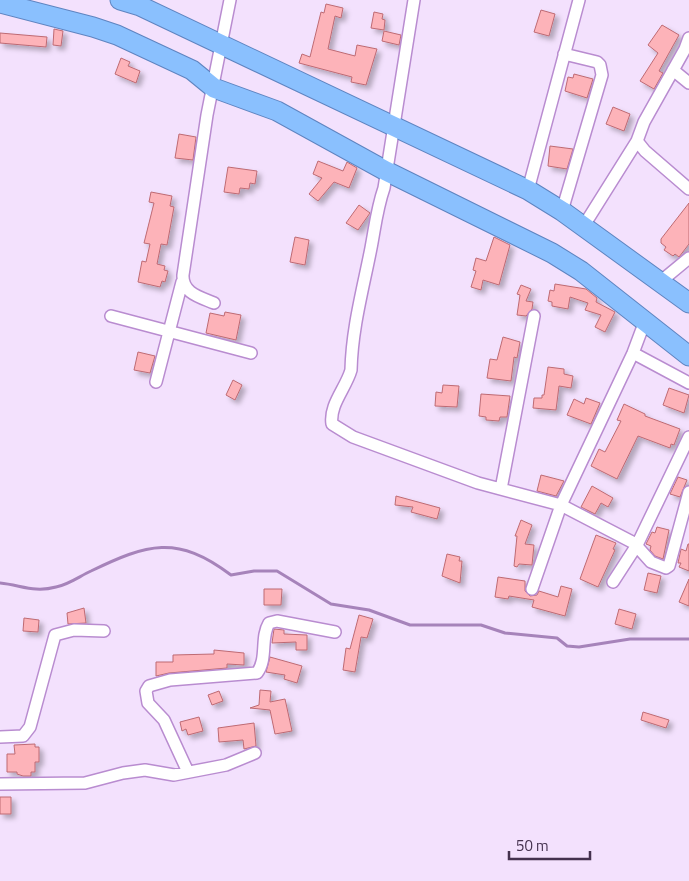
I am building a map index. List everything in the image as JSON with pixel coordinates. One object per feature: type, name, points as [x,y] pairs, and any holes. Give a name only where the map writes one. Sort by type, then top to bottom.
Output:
[{"type":"highway","points":[[120,0],[141,3],[222,46],[528,190],[562,211],[689,303]]},
{"type":"highway","points":[[0,4],[93,27],[117,35],[192,70],[214,88],[277,110],[386,171],[536,244],[582,271],[689,356]]},
{"type":"street","points":[[156,382],[182,282],[207,115],[214,88],[230,0]]},
{"type":"street","points":[[414,0],[386,171],[360,292],[351,370],[330,414],[332,424],[352,437],[478,483],[561,505],[638,545],[656,566],[666,568],[670,566],[689,492]]},
{"type":"street","points":[[528,190],[579,0]]},
{"type":"street","points":[[583,227],[637,141],[644,122],[689,38]]},
{"type":"street","points":[[562,211],[602,75],[600,65],[597,62],[564,54]]},
{"type":"street","points":[[673,70],[689,83]]},
{"type":"street","points":[[637,141],[645,151],[689,189]]},
{"type":"street","points":[[660,282],[689,258]]},
{"type":"street","points":[[182,282],[194,295],[214,303]]},
{"type":"street","points":[[111,316],[251,353]]},
{"type":"street","points":[[502,490],[534,316]]},
{"type":"street","points":[[532,589],[561,505],[633,352],[645,321]]},
{"type":"street","points":[[633,352],[689,383]]},
{"type":"street","points":[[613,582],[638,545],[689,437]]},
{"type":"street","points":[[188,772],[164,720],[148,703],[146,691],[149,686],[170,680],[257,673],[262,666],[265,629],[269,623],[277,621],[336,632]]},
{"type":"street","points":[[0,737],[23,736],[30,727],[55,635],[74,630],[104,631]]},
{"type":"street","points":[[0,784],[85,782],[138,771],[174,775],[226,765],[255,752]]},
{"type":"building","points":[[326,4],[343,8],[341,18],[335,16],[328,49],[355,56],[357,45],[377,49],[366,85],[351,82],[352,77],[299,63],[302,54],[310,57],[321,12],[324,13]]},
{"type":"building","points":[[541,10],[555,14],[549,36],[534,32]]},
{"type":"building","points":[[374,12],[383,14],[382,19],[385,20],[384,30],[371,28]]},
{"type":"building","points":[[662,25],[679,35],[659,71],[663,73],[654,89],[640,81],[658,53],[648,45]]},
{"type":"building","points":[[54,29],[63,31],[61,46],[53,45]]},
{"type":"building","points":[[384,31],[401,35],[399,45],[382,41]]},
{"type":"building","points":[[0,33],[47,37],[46,47],[0,43]]},
{"type":"building","points":[[121,58],[130,62],[128,66],[140,71],[136,83],[115,74]]},
{"type":"building","points":[[574,74],[593,79],[587,98],[565,91],[568,77],[573,78]]},
{"type":"building","points":[[613,107],[630,114],[624,131],[606,124]]},
{"type":"building","points":[[179,134],[196,137],[193,160],[175,158]]},
{"type":"building","points":[[550,146],[573,149],[567,169],[548,166]]},
{"type":"building","points":[[318,161],[343,171],[347,162],[357,168],[349,188],[334,182],[318,201],[309,194],[322,178],[313,174]]},
{"type":"building","points":[[228,167],[257,171],[255,184],[250,183],[249,189],[240,188],[239,194],[224,192]]},
{"type":"building","points":[[151,192],[172,196],[170,206],[174,207],[167,245],[161,244],[157,264],[165,266],[164,270],[168,271],[165,282],[162,281],[160,287],[138,282],[142,261],[146,262],[150,244],[144,243],[154,203],[149,202]]},
{"type":"building","points":[[689,203],[689,244],[679,257],[675,254],[673,256],[664,250],[666,247],[661,243],[661,239]]},
{"type":"building","points":[[359,205],[370,213],[358,230],[346,223]]},
{"type":"building","points":[[295,237],[309,240],[305,265],[290,262]]},
{"type":"building","points":[[494,237],[510,245],[499,285],[483,280],[481,290],[471,287],[476,271],[473,270],[476,258],[486,261]]},
{"type":"building","points":[[555,284],[586,289],[597,298],[596,302],[615,312],[605,332],[595,327],[601,315],[585,310],[588,303],[570,297],[568,309],[552,306],[552,302],[548,301],[550,290],[554,291]]},
{"type":"building","points":[[521,285],[531,289],[526,301],[533,302],[532,309],[526,316],[517,315],[520,295],[517,294]]},
{"type":"building","points":[[225,312],[241,315],[236,340],[206,333],[210,313],[224,316]]},
{"type":"building","points":[[503,337],[520,342],[517,358],[514,357],[511,381],[487,378],[490,359],[497,360]]},
{"type":"building","points":[[138,352],[155,356],[150,373],[134,370]]},
{"type":"building","points":[[548,367],[564,369],[564,374],[573,376],[571,388],[559,386],[556,410],[533,408],[534,398],[542,398],[542,395],[544,395]]},
{"type":"building","points":[[233,380],[242,385],[235,400],[226,395]]},
{"type":"building","points":[[443,385],[459,386],[457,407],[435,406],[436,392],[442,393]]},
{"type":"building","points":[[669,388],[689,395],[684,413],[663,405]]},
{"type":"building","points":[[481,394],[510,396],[507,417],[500,417],[499,421],[486,420],[486,417],[479,416]]},
{"type":"building","points":[[586,398],[600,403],[591,424],[567,415],[574,399],[584,404]]},
{"type":"building","points":[[624,404],[645,414],[645,416],[680,429],[674,445],[671,444],[670,448],[638,436],[617,479],[591,466],[599,449],[605,452],[621,421],[617,420]]},
{"type":"building","points":[[541,475],[564,481],[556,496],[537,491]]},
{"type":"building","points":[[678,477],[687,480],[680,497],[670,494]]},
{"type":"building","points":[[592,486],[613,498],[608,507],[601,503],[595,514],[581,507]]},
{"type":"building","points":[[396,496],[440,508],[437,519],[411,512],[413,507],[395,505]]},
{"type":"building","points":[[521,520],[532,525],[525,544],[534,545],[532,565],[519,564],[517,567],[514,566],[517,536],[515,536]]},
{"type":"building","points":[[657,527],[669,530],[663,559],[655,556],[650,550],[651,546],[646,544],[652,532],[655,533]]},
{"type":"building","points":[[596,535],[616,543],[613,549],[615,550],[598,587],[580,579]]},
{"type":"building","points":[[688,544],[689,571],[679,567],[681,563],[678,563],[681,549],[686,551]]},
{"type":"building","points":[[447,554],[460,557],[459,561],[462,561],[460,583],[442,576]]},
{"type":"building","points":[[648,573],[661,576],[657,593],[644,590]]},
{"type":"building","points":[[498,577],[525,581],[525,591],[530,596],[537,595],[539,591],[558,597],[561,586],[572,589],[565,616],[532,607],[534,600],[509,596],[508,599],[495,597]]},
{"type":"building","points":[[689,579],[689,606],[679,602]]},
{"type":"building","points":[[264,589],[282,589],[281,605],[264,605]]},
{"type":"building","points":[[84,608],[86,623],[68,624],[67,613]]},
{"type":"building","points":[[619,609],[636,614],[632,629],[615,624]]},
{"type":"building","points":[[359,615],[373,619],[367,638],[361,637],[355,672],[343,670],[346,648],[350,649]]},
{"type":"building","points":[[24,618],[39,620],[38,632],[23,631]]},
{"type":"building","points":[[274,629],[284,630],[284,634],[307,635],[307,650],[296,650],[296,642],[272,643]]},
{"type":"building","points":[[214,650],[244,653],[244,665],[227,664],[227,668],[169,673],[156,676],[156,662],[173,662],[173,655],[214,654]]},
{"type":"building","points":[[270,657],[302,666],[297,683],[284,679],[285,675],[266,672]]},
{"type":"building","points":[[260,690],[271,691],[270,702],[285,699],[292,731],[275,734],[270,710],[250,708],[259,705]]},
{"type":"building","points":[[219,691],[223,701],[212,705],[208,695]]},
{"type":"building","points":[[643,712],[669,720],[666,728],[641,720]]},
{"type":"building","points":[[199,717],[203,731],[188,735],[186,729],[182,731],[180,722]]},
{"type":"building","points":[[254,723],[256,746],[244,749],[243,740],[219,742],[218,728]]},
{"type":"building","points":[[35,744],[35,747],[39,747],[39,762],[35,762],[35,772],[31,772],[31,776],[23,776],[17,774],[17,772],[7,772],[7,754],[15,754],[14,745]]},
{"type":"building","points":[[0,797],[11,797],[11,814],[0,814]]},
{"type":"waterway","points":[[0,583],[34,589],[48,589],[65,584],[129,554],[162,548],[178,549],[194,553],[231,575],[254,571],[277,571],[331,604],[369,610],[410,625],[481,625],[505,633],[557,638],[567,646],[579,647],[630,639],[689,639]]}]
